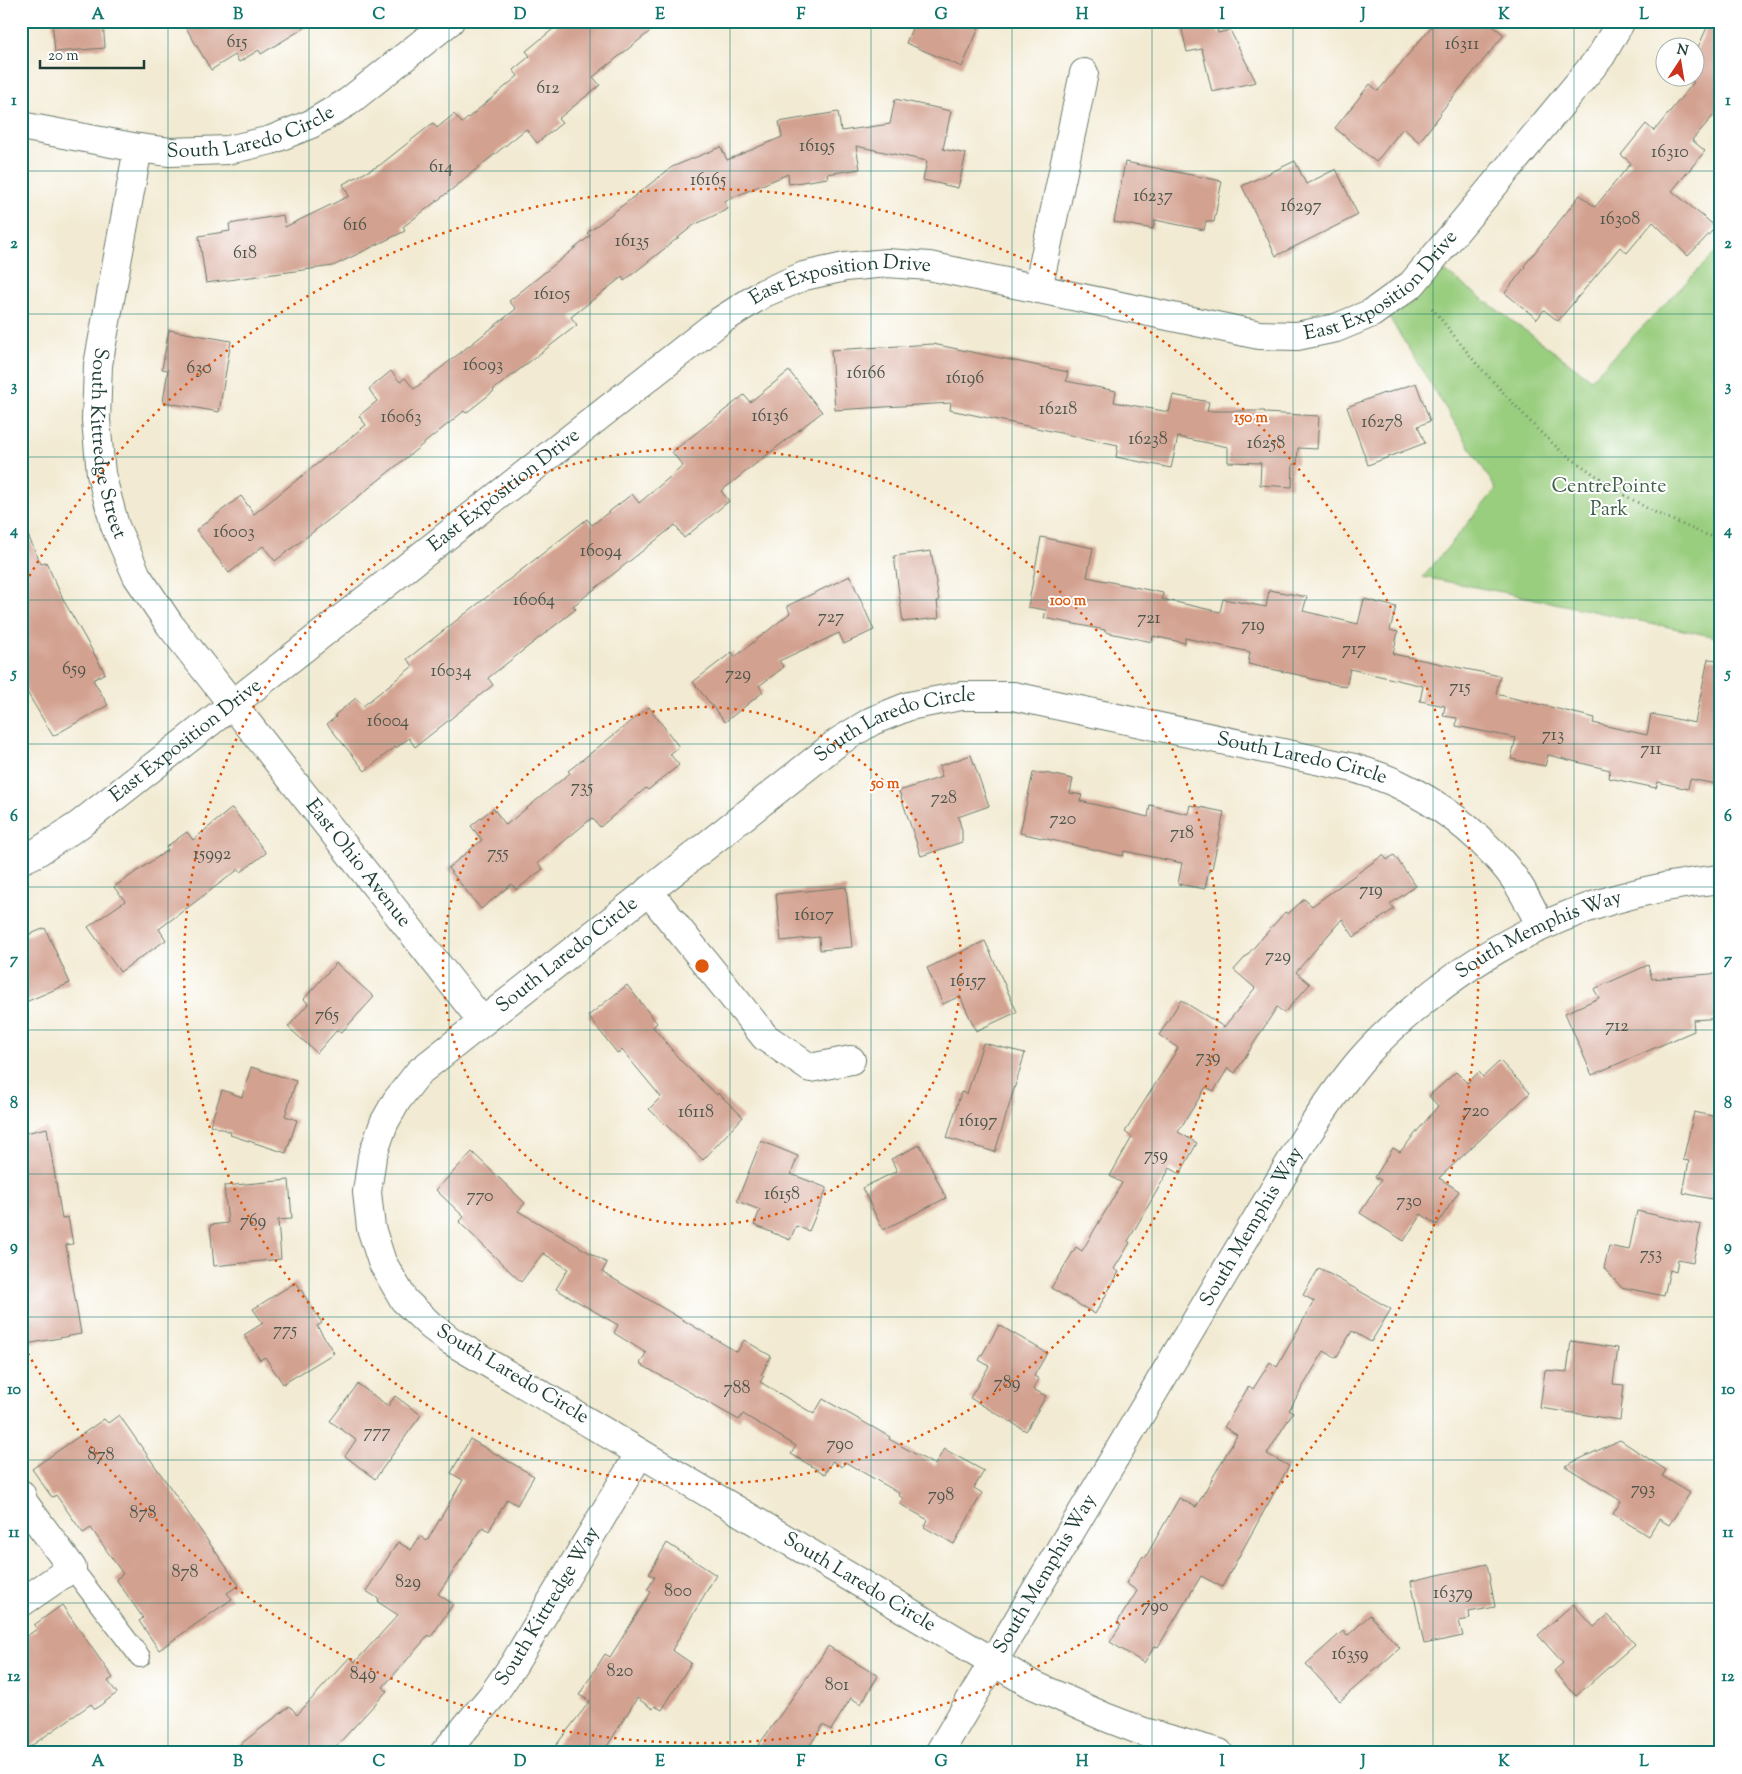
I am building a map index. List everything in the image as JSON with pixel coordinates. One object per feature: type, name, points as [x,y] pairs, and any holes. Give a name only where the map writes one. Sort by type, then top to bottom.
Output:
[{"type":"street","name":"South Laredo Circle","points":[[21,126],[138,148],[170,152],[228,150],[270,140],[303,127],[348,102],[450,21]]},
{"type":"street","name":"East Exposition Drive","points":[[21,860],[36,853],[79,825],[720,321],[764,292],[804,276],[845,267],[887,263],[928,266],[1259,335],[1298,336],[1336,328],[1372,313],[1412,284],[1601,56],[1621,21]]},
{"type":"street","points":[[1038,289],[1084,73]]},
{"type":"street","name":"South Kittredge Street","points":[[138,148],[98,365],[96,420],[102,474],[115,526],[137,576],[170,625],[233,705]]},
{"type":"street","name":"South Laredo Circle","points":[[1219,1753],[1144,1732],[1029,1683],[451,1341],[430,1326],[404,1300],[382,1262],[371,1228],[368,1192],[372,1157],[384,1123],[397,1100],[419,1072],[838,742],[872,721],[909,706],[961,696],[1013,696],[1354,768],[1397,783],[1437,805],[1473,832],[1504,865],[1521,890],[1541,926]]},
{"type":"street","name":"East Ohio Avenue","points":[[233,705],[482,1021]]},
{"type":"street","name":"South Memphis Way","points":[[939,1753],[1298,1149],[1326,1104],[1361,1060],[1400,1020],[1444,984],[1491,952],[1541,926],[1574,911],[1628,894],[1683,882],[1721,878]]},
{"type":"street","points":[[648,891],[765,1037],[810,1068],[851,1060]]},
{"type":"street","name":"South Kittredge Way","points":[[444,1753],[492,1696],[514,1664],[640,1453]]},
{"type":"street","points":[[21,1494],[24,1503],[72,1568],[21,1603]]},
{"type":"lane","points":[[72,1568],[140,1657]]},
{"type":"path","points":[[1412,284],[1476,362],[1537,429],[1562,452],[1621,493],[1698,532],[1721,540]]},
{"type":"green space","name":"CentrePointe Park","points":[[1721,247],[1721,638],[1423,577],[1496,489],[1382,306],[1431,261],[1591,379]]},
{"type":"building","points":[[52,21],[103,21],[105,48],[55,52]]},
{"type":"building","points":[[182,21],[316,21],[261,54],[259,50],[239,62],[235,55],[211,70]]},
{"type":"building","points":[[563,21],[663,21],[593,77],[600,85],[558,119],[562,123],[537,143],[526,129],[403,227],[405,231],[333,266],[206,283],[199,236],[230,231],[229,224],[283,215],[285,227],[349,196],[343,184],[380,165],[433,123],[437,128],[454,114],[462,123],[518,76],[513,70],[530,56],[526,51]]},
{"type":"building","points":[[915,21],[982,21],[962,67],[906,43]]},
{"type":"building","points":[[1180,21],[1215,21],[1218,33],[1230,30],[1256,82],[1212,92],[1202,49],[1187,52]]},
{"type":"building","points":[[1436,21],[1487,21],[1504,35],[1440,113],[1419,142],[1403,128],[1376,162],[1335,128],[1370,84],[1378,91]]},
{"type":"building","points":[[1710,21],[1721,21],[1721,107],[1692,140],[1705,151],[1672,191],[1716,227],[1688,256],[1653,222],[1627,253],[1620,247],[1558,321],[1544,310],[1537,319],[1505,293],[1580,195],[1595,207],[1631,163],[1621,155],[1646,124],[1654,131],[1689,88],[1704,88],[1704,38],[1702,38]]},
{"type":"building","points":[[895,99],[951,111],[943,149],[966,154],[958,188],[923,180],[927,161],[856,146],[860,169],[827,174],[828,178],[789,184],[788,174],[724,201],[728,209],[694,225],[624,281],[622,277],[571,317],[577,325],[466,413],[464,411],[343,509],[275,561],[263,546],[229,573],[196,530],[241,496],[254,514],[366,425],[359,416],[377,401],[369,389],[391,371],[400,382],[405,378],[414,389],[516,309],[509,301],[590,236],[587,233],[672,167],[721,147],[727,160],[782,137],[779,122],[838,112],[841,131],[890,124]]},
{"type":"building","points":[[1295,161],[1306,184],[1336,169],[1358,215],[1276,256],[1242,186]]},
{"type":"building","points":[[1125,162],[1222,181],[1214,222],[1206,221],[1204,230],[1155,220],[1153,229],[1114,222]]},
{"type":"building","points":[[169,330],[231,341],[219,412],[163,402],[168,370],[162,369]]},
{"type":"building","points":[[933,344],[1068,372],[1066,381],[1116,391],[1114,402],[1169,412],[1173,395],[1209,402],[1207,411],[1265,411],[1265,413],[1319,416],[1317,449],[1298,448],[1297,464],[1293,464],[1292,487],[1260,485],[1261,463],[1228,462],[1228,447],[1178,437],[1171,468],[1116,457],[1118,445],[950,410],[951,403],[835,410],[831,350]]},
{"type":"building","points":[[789,371],[822,412],[721,491],[729,501],[684,538],[675,525],[573,606],[576,609],[488,678],[493,685],[415,747],[409,738],[365,771],[327,724],[336,717],[335,715],[356,698],[363,706],[413,666],[407,659],[587,519],[592,525],[632,494],[639,503],[683,466],[672,452],[744,395],[750,402]]},
{"type":"building","points":[[1416,383],[1430,421],[1418,426],[1425,443],[1368,465],[1347,407]]},
{"type":"building","points":[[21,520],[41,564],[46,562],[64,601],[105,673],[93,680],[108,705],[53,736],[21,682]]},
{"type":"building","points":[[1041,537],[1093,548],[1087,577],[1163,593],[1162,599],[1220,612],[1223,599],[1266,607],[1269,590],[1307,597],[1303,611],[1358,624],[1364,599],[1396,607],[1390,630],[1398,632],[1393,654],[1500,676],[1496,694],[1595,718],[1593,723],[1647,735],[1651,714],[1695,723],[1708,659],[1721,660],[1721,785],[1690,779],[1688,789],[1658,782],[1656,788],[1609,778],[1610,770],[1548,755],[1545,766],[1511,759],[1516,738],[1456,726],[1457,718],[1443,716],[1445,706],[1420,701],[1423,686],[1350,669],[1346,687],[1248,664],[1250,652],[1185,638],[1185,643],[1153,636],[1152,642],[1105,632],[1105,630],[1044,618],[1046,610],[1028,607]]},
{"type":"building","points":[[931,551],[939,601],[937,601],[939,618],[903,622],[894,556]]},
{"type":"building","points":[[850,576],[874,630],[844,644],[839,633],[779,661],[784,667],[759,686],[763,692],[725,722],[693,682],[732,652],[735,657],[790,613],[787,606]]},
{"type":"building","points":[[649,707],[679,747],[670,754],[679,765],[648,790],[646,788],[600,827],[592,818],[538,863],[543,869],[516,890],[512,884],[481,909],[448,868],[482,840],[471,826],[493,808],[506,825],[570,773],[568,771]]},
{"type":"building","points":[[971,755],[989,806],[958,817],[962,830],[962,842],[921,856],[899,791],[942,777],[939,766]]},
{"type":"building","points":[[1033,773],[1045,773],[1073,779],[1070,793],[1082,795],[1080,801],[1148,817],[1150,805],[1188,814],[1190,805],[1224,812],[1212,869],[1209,869],[1205,889],[1178,884],[1182,863],[1124,851],[1123,856],[1020,833]]},
{"type":"building","points":[[232,808],[266,853],[241,872],[239,869],[159,929],[166,940],[120,972],[88,927],[125,901],[114,887],[168,850],[166,847],[187,832],[193,840]]},
{"type":"building","points":[[1383,855],[1387,860],[1394,855],[1416,886],[1390,904],[1394,909],[1354,937],[1342,919],[1296,972],[1310,984],[1284,1013],[1277,1007],[1235,1073],[1228,1068],[1214,1091],[1206,1087],[1178,1132],[1197,1143],[1180,1174],[1170,1168],[1128,1241],[1130,1243],[1114,1269],[1119,1272],[1095,1314],[1051,1288],[1076,1247],[1082,1251],[1122,1183],[1110,1176],[1132,1137],[1125,1132],[1178,1048],[1159,1035],[1181,1000],[1224,1027],[1255,988],[1234,970],[1285,912],[1288,914],[1304,899],[1312,906]]},
{"type":"building","points":[[846,887],[852,947],[820,950],[819,937],[781,941],[776,894]]},
{"type":"building","points":[[45,928],[70,983],[21,1004],[21,938]]},
{"type":"building","points":[[985,941],[1017,1012],[976,1031],[960,996],[943,1004],[927,968]]},
{"type":"building","points":[[336,963],[374,997],[341,1033],[337,1030],[317,1053],[288,1027],[308,1004],[304,999]]},
{"type":"building","points":[[1648,965],[1652,979],[1721,973],[1721,1018],[1693,1020],[1694,1031],[1592,1075],[1565,1013],[1599,998],[1594,989]]},
{"type":"building","points":[[627,985],[657,1023],[653,1027],[681,1061],[743,1117],[703,1160],[649,1109],[661,1097],[622,1050],[618,1054],[588,1016]]},
{"type":"building","points":[[983,1043],[1025,1053],[995,1152],[947,1138],[961,1092],[967,1094]]},
{"type":"building","points":[[1500,1061],[1530,1093],[1439,1178],[1459,1191],[1437,1225],[1421,1214],[1404,1241],[1360,1213],[1381,1180],[1375,1177],[1393,1148],[1400,1152],[1438,1106],[1429,1096],[1456,1072],[1467,1083],[1479,1072],[1483,1077]]},
{"type":"building","points":[[251,1067],[296,1081],[285,1116],[297,1120],[286,1153],[230,1135],[231,1132],[210,1125],[222,1090],[242,1097]]},
{"type":"building","points":[[1694,1112],[1721,1118],[1721,1201],[1683,1193],[1689,1161],[1683,1160]]},
{"type":"building","points":[[47,1128],[62,1219],[68,1217],[73,1244],[66,1245],[81,1334],[21,1345],[21,1134]]},
{"type":"building","points":[[761,1141],[798,1156],[791,1174],[827,1188],[809,1231],[796,1226],[790,1240],[754,1225],[760,1210],[737,1201]]},
{"type":"building","points":[[920,1145],[946,1198],[883,1230],[862,1188],[897,1171],[891,1159]]},
{"type":"building","points":[[472,1152],[525,1203],[518,1211],[607,1263],[602,1272],[737,1352],[744,1340],[771,1356],[761,1375],[764,1376],[760,1382],[814,1414],[823,1399],[935,1465],[944,1449],[984,1471],[974,1488],[982,1493],[954,1544],[924,1527],[928,1520],[900,1504],[903,1498],[898,1495],[899,1493],[845,1462],[842,1467],[832,1461],[825,1474],[791,1454],[796,1446],[743,1414],[739,1420],[640,1364],[646,1353],[614,1333],[618,1325],[556,1289],[568,1269],[543,1253],[521,1282],[459,1222],[464,1217],[436,1190]]},
{"type":"building","points":[[289,1180],[292,1219],[278,1220],[281,1259],[214,1266],[210,1225],[228,1223],[224,1186]]},
{"type":"building","points":[[1637,1211],[1701,1225],[1693,1262],[1678,1259],[1676,1272],[1670,1270],[1664,1296],[1621,1287],[1604,1268],[1609,1246],[1629,1250]]},
{"type":"building","points":[[1319,1268],[1391,1309],[1371,1342],[1352,1331],[1336,1358],[1324,1351],[1289,1410],[1293,1412],[1267,1454],[1289,1466],[1222,1587],[1201,1576],[1158,1647],[1155,1646],[1144,1663],[1110,1642],[1121,1625],[1117,1623],[1137,1591],[1126,1583],[1143,1556],[1145,1558],[1179,1498],[1196,1507],[1237,1435],[1224,1427],[1249,1386],[1253,1389],[1270,1362],[1277,1367],[1314,1301],[1303,1295]]},
{"type":"building","points":[[296,1282],[322,1323],[317,1326],[334,1353],[283,1384],[265,1357],[260,1360],[244,1335],[263,1323],[253,1309]]},
{"type":"building","points":[[999,1325],[1047,1353],[1034,1376],[1039,1379],[1033,1389],[1046,1396],[1026,1431],[970,1398],[989,1366],[979,1360]]},
{"type":"building","points":[[1571,1341],[1618,1348],[1613,1384],[1624,1385],[1620,1420],[1540,1408],[1545,1370],[1567,1372]]},
{"type":"building","points":[[358,1384],[388,1406],[395,1396],[421,1415],[375,1479],[345,1456],[356,1440],[330,1421]]},
{"type":"building","points":[[119,1415],[239,1585],[227,1593],[232,1599],[159,1650],[139,1621],[143,1618],[116,1579],[123,1574],[91,1528],[83,1533],[56,1495],[51,1496],[32,1469],[104,1419],[108,1423]]},
{"type":"building","points":[[470,1439],[534,1476],[517,1505],[507,1499],[489,1531],[483,1527],[438,1594],[453,1604],[431,1637],[429,1635],[383,1687],[387,1691],[330,1753],[229,1753],[290,1706],[297,1715],[350,1657],[355,1662],[398,1615],[378,1602],[379,1599],[366,1591],[398,1542],[411,1550],[420,1536],[427,1541],[463,1480],[451,1473]]},
{"type":"building","points":[[1620,1440],[1666,1470],[1662,1476],[1690,1493],[1669,1525],[1659,1519],[1648,1536],[1613,1514],[1621,1501],[1565,1466]]},
{"type":"building","points":[[667,1543],[716,1575],[672,1650],[691,1663],[662,1710],[655,1706],[653,1709],[637,1698],[603,1753],[550,1753],[590,1701],[579,1695],[605,1654],[610,1657],[651,1592],[647,1590],[655,1577],[649,1574]]},
{"type":"building","points":[[1487,1564],[1495,1607],[1469,1612],[1470,1619],[1459,1621],[1463,1636],[1424,1644],[1411,1581]]},
{"type":"building","points":[[1573,1604],[1594,1627],[1608,1615],[1635,1644],[1576,1696],[1554,1671],[1563,1663],[1538,1635]]},
{"type":"building","points":[[62,1605],[113,1678],[108,1681],[117,1693],[95,1709],[91,1704],[21,1753],[21,1640],[37,1629],[34,1625]]},
{"type":"building","points":[[1370,1615],[1400,1648],[1340,1701],[1306,1664],[1343,1631],[1347,1636]]},
{"type":"building","points":[[828,1646],[878,1676],[861,1704],[851,1698],[831,1730],[823,1725],[805,1753],[753,1753],[811,1673]]}]
